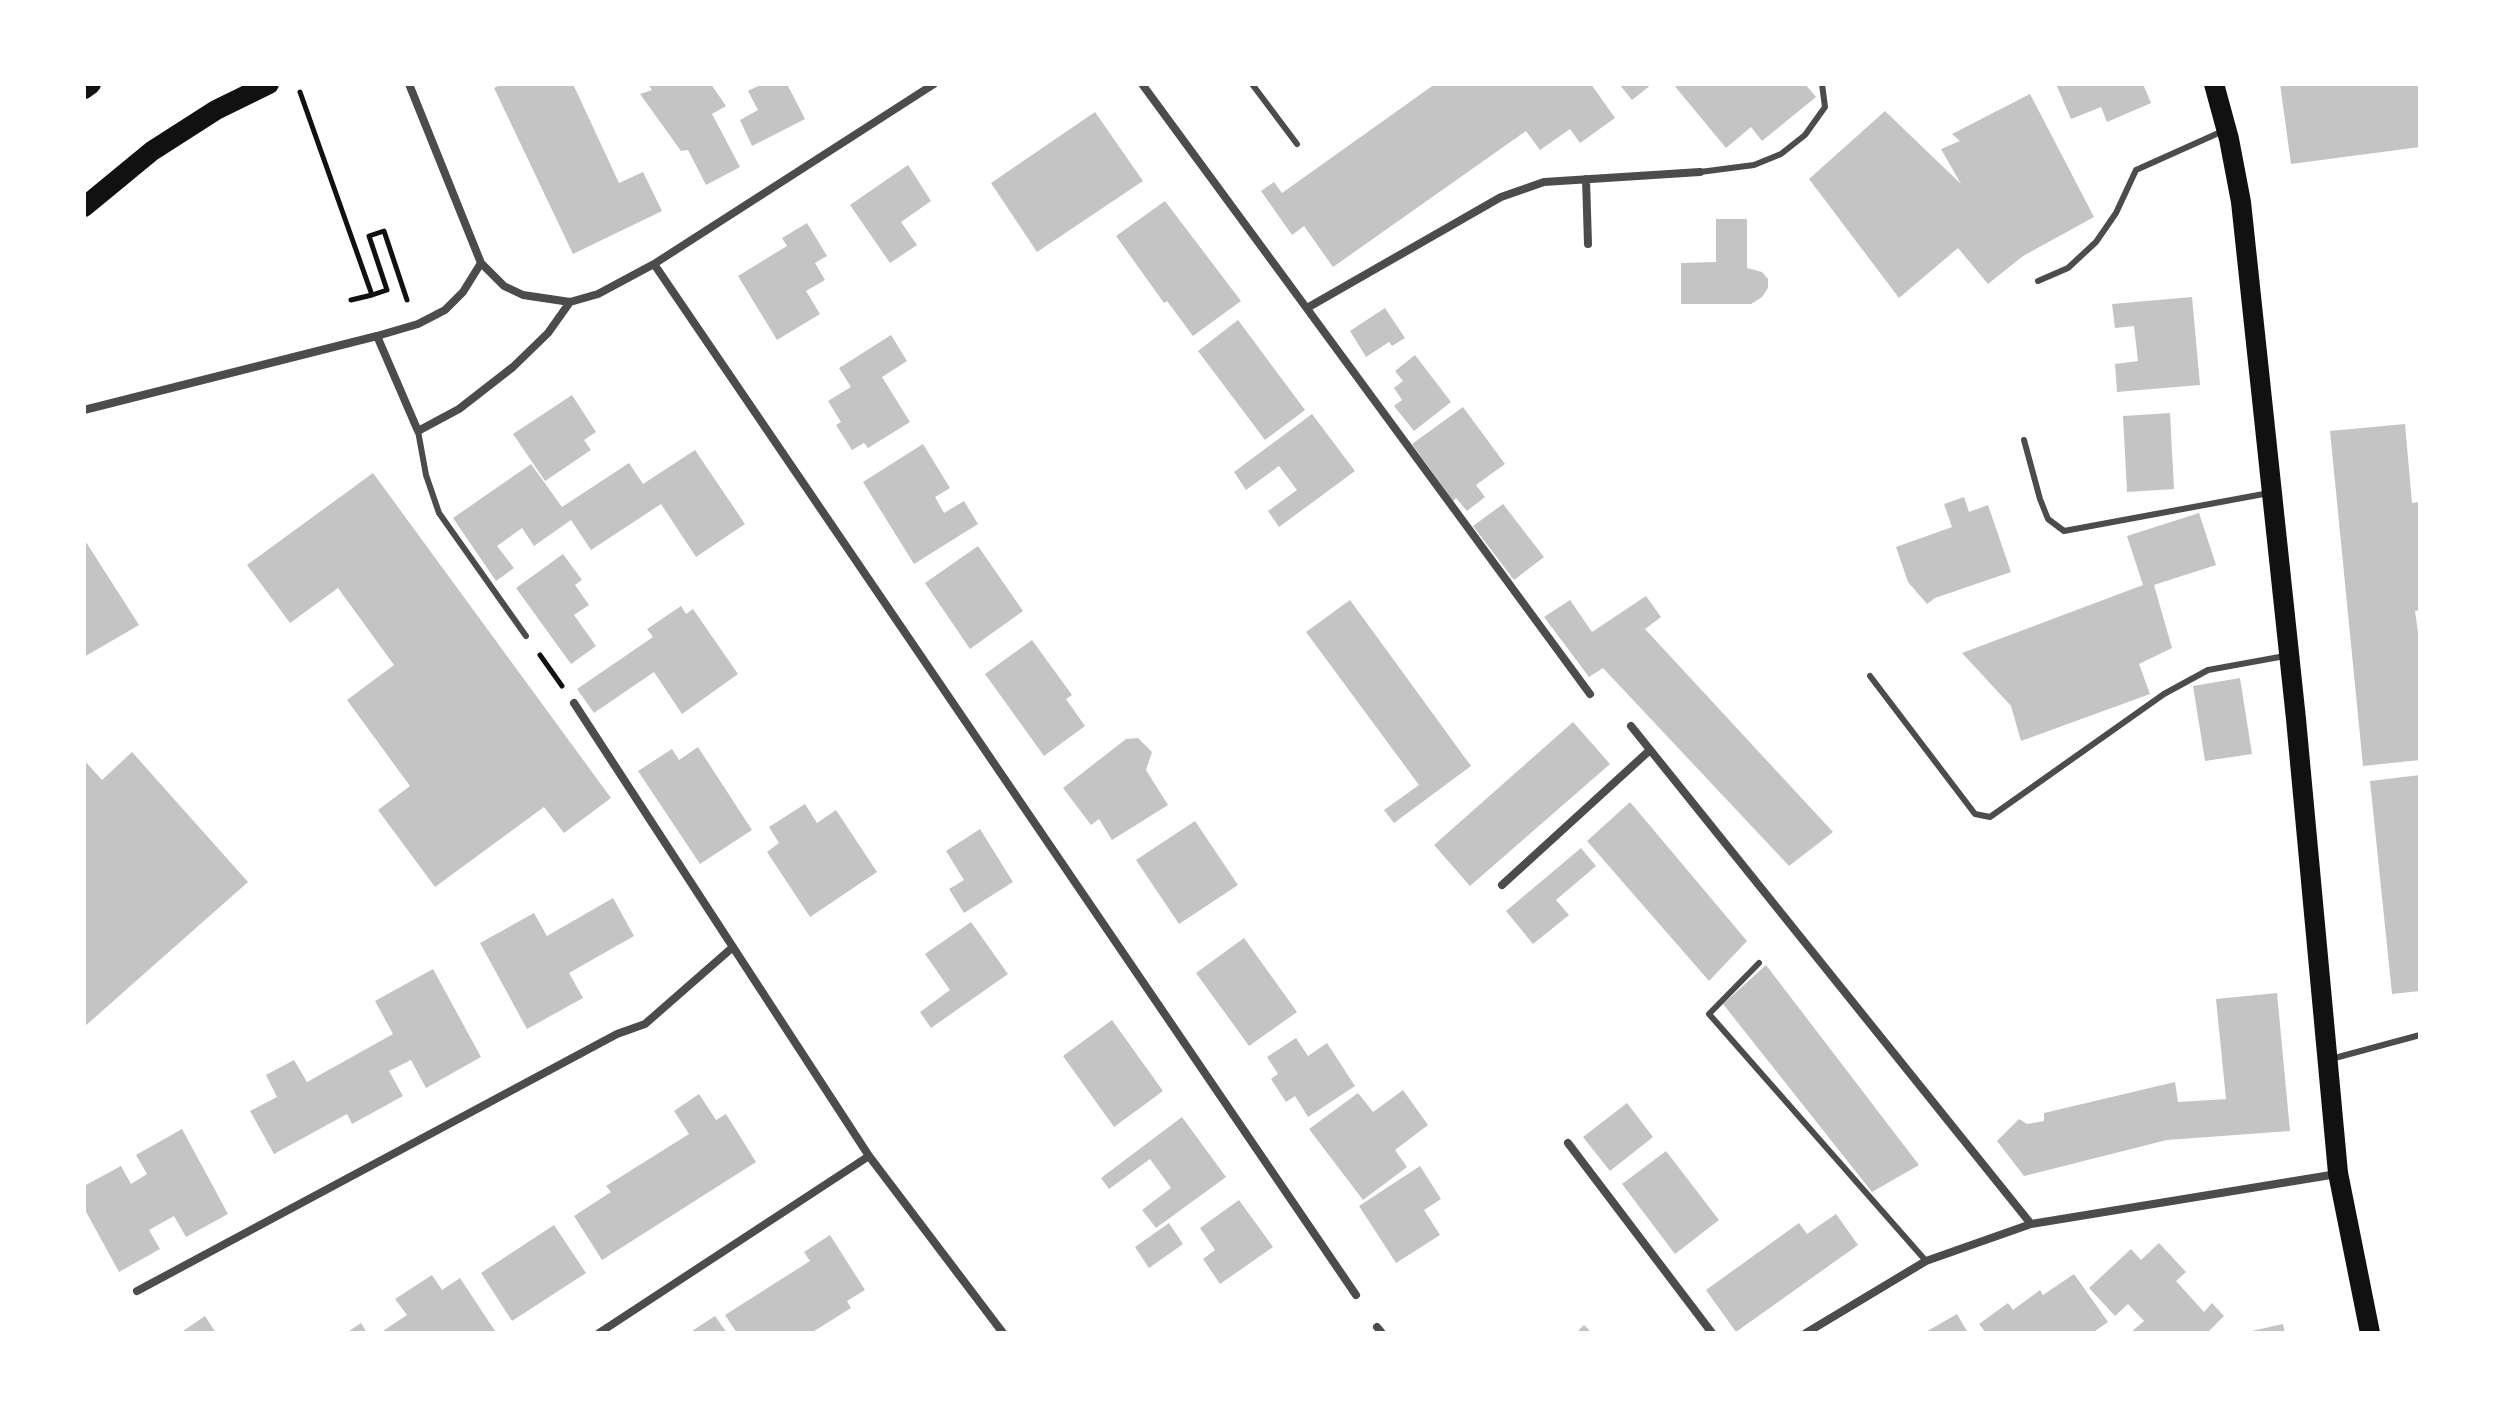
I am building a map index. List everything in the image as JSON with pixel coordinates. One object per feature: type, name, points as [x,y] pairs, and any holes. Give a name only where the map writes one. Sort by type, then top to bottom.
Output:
[{"type":"main road","points":[[84,89],[91,84]]},
{"type":"main road","points":[[85,204],[152,151],[216,110],[269,84]]},
{"type":"main road","points":[[2214,84],[2227,129],[2241,202],[2338,1173],[2370,1333]]},
{"type":"street","points":[[409,84],[481,263],[504,286],[523,295],[570,302],[598,294],[654,264],[934,84]]},
{"type":"street","points":[[1142,84],[1590,694]]},
{"type":"street","points":[[1307,308],[1501,197],[1544,182],[1700,172]]},
{"type":"street","points":[[1586,179],[1588,244]]},
{"type":"street","points":[[84,410],[418,324],[445,310],[463,292],[481,263]]},
{"type":"street","points":[[654,264],[1356,1295]]},
{"type":"street","points":[[377,336],[418,431],[459,409],[513,367],[548,333],[570,302]]},
{"type":"street","points":[[574,703],[869,1156],[1003,1333]]},
{"type":"street","points":[[1631,726],[2031,1224]]},
{"type":"street","points":[[1502,885],[1650,750]]},
{"type":"street","points":[[137,1291],[603,1041],[645,1024],[733,947]]},
{"type":"street","points":[[1568,1143],[1712,1333]]},
{"type":"street","points":[[599,1333],[869,1156]]},
{"type":"street","points":[[1806,1333],[1926,1261],[2031,1224],[2338,1173]]},
{"type":"lane","points":[[1252,84],[1297,144]]},
{"type":"lane","points":[[1700,172],[1754,165],[1781,154],[1805,135],[1825,107],[1822,84]]},
{"type":"lane","points":[[2038,281],[2068,268],[2096,242],[2116,213],[2136,170],[2227,129]]},
{"type":"lane","points":[[418,431],[426,475],[439,513],[526,636]]},
{"type":"lane","points":[[2024,440],[2048,519],[2064,531],[2272,493]]},
{"type":"lane","points":[[1870,676],[1975,814],[1990,817],[2164,694],[2208,670],[2288,655]]},
{"type":"lane","points":[[1759,963],[1709,1014],[1926,1261]]},
{"type":"lane","points":[[2328,1060],[2420,1035]]},
{"type":"path","points":[[297,84],[372,295]]},
{"type":"path","points":[[351,300],[387,290],[369,236],[384,231],[407,300]]},
{"type":"path","points":[[526,636],[574,703]]},
{"type":"building","points":[[502,84],[573,84],[619,183],[643,172],[662,211],[573,254],[494,88]]},
{"type":"building","points":[[648,84],[711,84],[726,106],[712,114],[740,167],[706,185],[688,150],[681,151],[640,94],[652,90]]},
{"type":"building","points":[[762,84],[787,84],[805,119],[752,146],[740,120],[758,110],[748,91]]},
{"type":"building","points":[[1435,84],[1591,84],[1615,118],[1580,143],[1570,129],[1540,150],[1526,131],[1333,267],[1304,226],[1292,235],[1261,191],[1274,182],[1282,193]]},
{"type":"building","points":[[1619,84],[1652,84],[1632,100]]},
{"type":"building","points":[[1673,84],[1805,84],[1816,97],[1762,141],[1751,127],[1726,148]]},
{"type":"building","points":[[2056,84],[2143,84],[2151,103],[2107,122],[2101,107],[2071,119]]},
{"type":"building","points":[[2280,84],[2420,84],[2420,147],[2291,164]]},
{"type":"building","points":[[2030,94],[2094,217],[2023,256],[1988,284],[1958,248],[1899,298],[1809,179],[1885,111],[1961,184],[1941,149],[1960,141],[1952,134]]},
{"type":"building","points":[[1095,112],[1143,181],[1037,252],[991,183]]},
{"type":"building","points":[[908,165],[931,201],[901,222],[917,245],[890,263],[850,205]]},
{"type":"building","points":[[1165,201],[1241,301],[1193,336],[1167,301],[1164,303],[1116,236]]},
{"type":"building","points":[[1716,219],[1747,219],[1747,268],[1762,272],[1768,279],[1768,288],[1762,297],[1751,304],[1681,304],[1681,263],[1716,262]]},
{"type":"building","points":[[807,223],[827,256],[815,263],[825,280],[806,291],[820,314],[777,340],[738,276],[787,246],[782,238]]},
{"type":"building","points":[[2192,297],[2200,385],[2117,392],[2115,364],[2138,361],[2134,326],[2115,328],[2112,304]]},
{"type":"building","points":[[1385,308],[1405,338],[1392,346],[1389,342],[1366,357],[1350,331]]},
{"type":"building","points":[[1238,320],[1305,410],[1265,440],[1198,351]]},
{"type":"building","points":[[891,335],[907,361],[882,377],[910,422],[868,448],[864,443],[852,450],[836,425],[841,422],[828,401],[851,387],[839,368]]},
{"type":"building","points":[[1415,355],[1451,402],[1414,431],[1394,406],[1402,400],[1394,388],[1403,381],[1395,371]]},
{"type":"building","points":[[572,395],[596,432],[584,440],[591,450],[545,481],[513,434]]},
{"type":"building","points":[[1463,407],[1505,464],[1476,485],[1485,497],[1467,511],[1456,498],[1453,501],[1412,444]]},
{"type":"building","points":[[2170,413],[2174,489],[2127,492],[2123,416]]},
{"type":"building","points":[[1312,414],[1355,471],[1279,527],[1268,511],[1297,490],[1279,466],[1246,490],[1234,472]]},
{"type":"building","points":[[2405,424],[2412,503],[2420,502],[2420,610],[2415,611],[2420,647],[2420,760],[2363,766],[2330,431]]},
{"type":"building","points":[[923,444],[950,488],[935,497],[944,513],[964,501],[978,524],[914,564],[863,482]]},
{"type":"building","points":[[695,450],[745,524],[696,557],[661,504],[591,550],[571,520],[534,546],[522,528],[497,546],[514,568],[496,581],[453,518],[531,464],[562,507],[629,463],[643,484]]},
{"type":"building","points":[[373,473],[611,798],[564,833],[544,807],[435,887],[378,810],[410,786],[347,700],[394,665],[338,588],[290,623],[247,565]]},
{"type":"building","points":[[1964,497],[1969,512],[1988,505],[2011,572],[1935,598],[1927,604],[1908,582],[1896,547],[1952,527],[1944,504]]},
{"type":"building","points":[[1503,504],[1544,557],[1514,580],[1473,526]]},
{"type":"building","points":[[2199,513],[2216,565],[2154,585],[2172,648],[2139,664],[2150,694],[2021,741],[2011,706],[1962,653],[2143,585],[2127,536]]},
{"type":"building","points":[[84,539],[139,625],[84,657]]},
{"type":"building","points":[[978,546],[1023,611],[970,649],[925,583]]},
{"type":"building","points":[[563,554],[582,580],[575,585],[589,605],[574,615],[596,646],[571,664],[516,588]]},
{"type":"building","points":[[1646,596],[1661,617],[1645,629],[1833,832],[1789,866],[1603,668],[1589,677],[1544,617],[1570,600],[1592,632]]},
{"type":"building","points":[[1350,600],[1471,766],[1394,823],[1384,810],[1419,785],[1306,632]]},
{"type":"building","points":[[681,606],[686,614],[693,609],[738,674],[682,714],[654,672],[594,713],[577,689],[653,637],[647,629]]},
{"type":"building","points":[[1032,640],[1072,695],[1066,699],[1085,726],[1044,756],[985,674]]},
{"type":"building","points":[[2240,678],[2252,754],[2205,761],[2193,686]]},
{"type":"building","points":[[1573,722],[1610,764],[1470,886],[1434,845]]},
{"type":"building","points":[[1138,738],[1152,752],[1146,770],[1168,805],[1112,840],[1099,819],[1091,825],[1063,788],[1126,739]]},
{"type":"building","points":[[698,747],[752,830],[700,864],[638,771],[672,749],[679,760]]},
{"type":"building","points":[[132,752],[248,882],[84,1027],[84,760],[102,780]]},
{"type":"building","points":[[2420,775],[2420,991],[2392,994],[2370,781]]},
{"type":"building","points":[[1630,802],[1747,941],[1709,981],[1587,841]]},
{"type":"building","points":[[805,804],[817,823],[836,810],[877,872],[810,917],[767,852],[779,843],[769,827]]},
{"type":"building","points":[[1195,821],[1238,885],[1179,924],[1136,860]]},
{"type":"building","points":[[980,829],[1013,882],[964,913],[949,889],[964,880],[946,851]]},
{"type":"building","points":[[1581,848],[1596,866],[1556,900],[1569,915],[1533,944],[1506,911]]},
{"type":"building","points":[[613,898],[634,936],[569,973],[583,998],[527,1029],[480,943],[534,913],[547,936]]},
{"type":"building","points":[[971,922],[1008,974],[931,1028],[920,1012],[950,990],[925,954]]},
{"type":"building","points":[[1244,938],[1297,1012],[1249,1046],[1196,973]]},
{"type":"building","points":[[1766,965],[1919,1165],[1872,1192],[1723,1004]]},
{"type":"building","points":[[433,969],[481,1057],[426,1088],[411,1060],[389,1071],[403,1096],[352,1124],[347,1114],[274,1154],[250,1111],[277,1097],[266,1075],[294,1060],[307,1082],[393,1034],[375,1001]]},
{"type":"building","points":[[2277,993],[2290,1131],[2167,1140],[2024,1176],[1997,1141],[2019,1119],[2027,1124],[2044,1121],[2044,1113],[2175,1082],[2178,1102],[2226,1099],[2216,999]]},
{"type":"building","points":[[1112,1020],[1163,1091],[1114,1127],[1063,1056]]},
{"type":"building","points":[[1296,1038],[1308,1056],[1327,1043],[1355,1086],[1308,1117],[1295,1096],[1286,1102],[1271,1079],[1278,1074],[1267,1057]]},
{"type":"building","points":[[1403,1090],[1428,1125],[1395,1150],[1407,1167],[1363,1200],[1309,1129],[1358,1093],[1373,1112]]},
{"type":"building","points":[[699,1094],[716,1120],[726,1114],[756,1162],[602,1260],[574,1216],[611,1192],[606,1186],[689,1134],[674,1111]]},
{"type":"building","points":[[1627,1103],[1653,1137],[1610,1171],[1583,1137]]},
{"type":"building","points":[[1182,1117],[1226,1177],[1156,1228],[1142,1210],[1171,1188],[1150,1159],[1109,1189],[1101,1178]]},
{"type":"building","points":[[182,1129],[228,1214],[186,1237],[174,1216],[149,1230],[160,1249],[119,1272],[84,1208],[84,1186],[121,1166],[131,1184],[147,1174],[136,1155]]},
{"type":"building","points":[[1666,1151],[1719,1220],[1675,1254],[1622,1184]]},
{"type":"building","points":[[1420,1166],[1441,1199],[1424,1210],[1440,1235],[1396,1263],[1359,1206]]},
{"type":"building","points":[[1239,1200],[1273,1247],[1220,1284],[1203,1259],[1215,1250],[1200,1228]]},
{"type":"building","points":[[1836,1214],[1858,1245],[1736,1332],[1706,1290],[1799,1223],[1807,1234]]},
{"type":"building","points":[[1169,1223],[1183,1244],[1149,1268],[1135,1247]]},
{"type":"building","points":[[554,1225],[586,1273],[512,1321],[481,1273]]},
{"type":"building","points":[[830,1235],[865,1290],[847,1301],[851,1308],[811,1333],[737,1333],[725,1315],[810,1261],[804,1252]]},
{"type":"building","points":[[2159,1243],[2186,1272],[2176,1281],[2204,1312],[2212,1303],[2224,1316],[2207,1333],[2130,1333],[2144,1321],[2128,1304],[2115,1316],[2089,1288],[2131,1249],[2141,1260]]},
{"type":"building","points":[[2074,1274],[2108,1322],[2092,1333],[1986,1333],[1979,1324],[2008,1303],[2013,1310],[2040,1290],[2043,1295]]},
{"type":"building","points":[[432,1275],[442,1290],[460,1278],[495,1331],[380,1333],[407,1315],[395,1299]]},
{"type":"building","points":[[1957,1314],[1968,1333],[1924,1333]]},
{"type":"building","points":[[205,1316],[216,1333],[180,1333]]},
{"type":"building","points":[[715,1316],[727,1333],[689,1333]]},
{"type":"building","points":[[361,1323],[367,1333],[346,1333]]},
{"type":"building","points":[[2283,1324],[2285,1333],[2247,1333],[2247,1332]]},
{"type":"building","points":[[1584,1325],[1592,1333],[1576,1333]]}]
